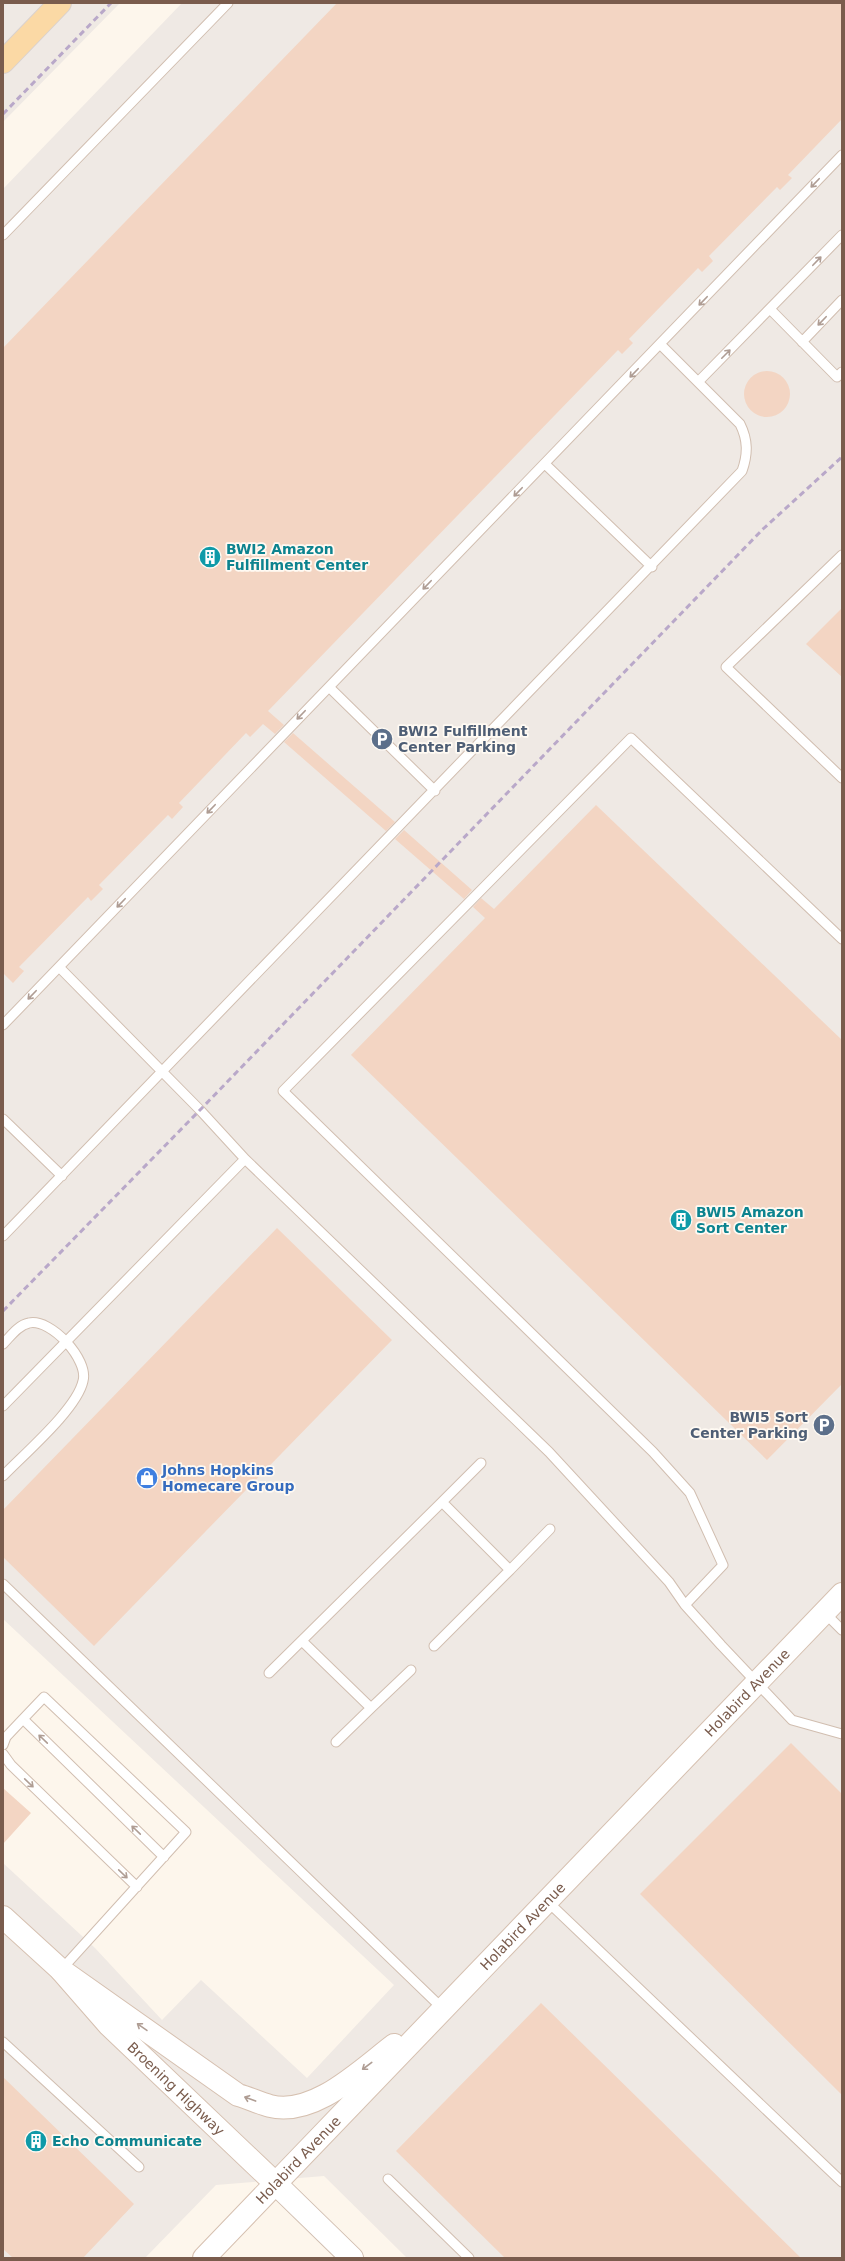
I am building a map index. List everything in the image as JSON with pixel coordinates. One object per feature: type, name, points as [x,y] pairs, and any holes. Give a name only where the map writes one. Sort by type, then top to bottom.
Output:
[{"type":"main road","points":[[3,62],[60,3]]},
{"type":"main road","name":"Holabird Avenue","points":[[204,2258],[842,1594]]},
{"type":"main road","name":"Broening Highway","points":[[3,1917],[61,1970],[109,2025],[276,2184],[346,2256]]},
{"type":"main road","points":[[61,1970],[238,2095],[271,2106],[292,2107],[313,2102],[336,2089],[443,2009]]},
{"type":"lane","points":[[3,236],[228,3]]},
{"type":"lane","points":[[3,1025],[328,687],[661,345],[842,155]]},
{"type":"lane","points":[[699,381],[842,235]]},
{"type":"lane","points":[[802,342],[842,300]]},
{"type":"lane","points":[[770,309],[837,377],[842,372]]},
{"type":"lane","points":[[3,1236],[652,567],[732,484],[742,471],[745,463],[747,441],[740,424],[699,381],[661,345]]},
{"type":"lane","points":[[545,464],[652,567]]},
{"type":"lane","points":[[842,556],[726,667],[842,778]]},
{"type":"lane","points":[[328,687],[435,791]]},
{"type":"lane","points":[[685,1605],[723,1566],[690,1493],[653,1452],[284,1091],[631,738],[842,939]]},
{"type":"lane","points":[[59,967],[163,1072],[245,1159],[549,1452],[669,1582],[685,1605],[792,1720],[842,1734]]},
{"type":"lane","points":[[3,1119],[62,1176]]},
{"type":"lane","points":[[3,1406],[245,1159]]},
{"type":"lane","points":[[3,1344],[18,1329],[28,1323],[40,1323],[66,1340],[82,1368],[84,1379],[80,1391],[72,1405],[3,1476]]},
{"type":"lane","points":[[269,1673],[481,1463]]},
{"type":"lane","points":[[442,1502],[510,1570]]},
{"type":"lane","points":[[434,1646],[550,1529]]},
{"type":"lane","points":[[3,1584],[443,2009]]},
{"type":"lane","points":[[824,1612],[842,1630]]},
{"type":"lane","points":[[302,1641],[371,1708]]},
{"type":"lane","points":[[336,1742],[410,1670]]},
{"type":"lane","points":[[3,1745],[6,1737],[44,1697],[186,1832],[61,1970]]},
{"type":"lane","points":[[23,1719],[164,1857]]},
{"type":"lane","points":[[3,1754],[11,1765],[136,1887]]},
{"type":"lane","points":[[547,1901],[842,2182]]},
{"type":"lane","points":[[3,2042],[139,2166]]},
{"type":"lane","points":[[388,2179],[469,2258]]},
{"type":"shaded area","points":[[3,3],[120,3],[3,122]]},
{"type":"shaded area","points":[[182,3],[842,3],[842,2258],[407,2258],[324,2176],[216,2185],[145,2258],[3,2258],[3,1863],[95,1948],[162,2020],[201,1980],[307,2078],[394,1985],[3,1619],[3,189]]},
{"type":"building","name":"BWI2 Amazon Fulfillment Center","points":[[337,3],[842,3],[842,119],[788,175],[792,178],[780,190],[777,187],[709,256],[713,261],[702,272],[698,268],[629,339],[633,343],[622,354],[618,350],[268,711],[284,725],[275,734],[263,724],[250,737],[246,733],[179,803],[183,807],[172,819],[168,815],[99,885],[103,889],[91,901],[88,897],[19,967],[24,971],[13,983],[3,973],[3,348]]},
{"type":"building","points":[[767,371],[780,375],[786,381],[790,394],[786,407],[780,413],[767,417],[754,413],[748,407],[744,394],[748,381],[754,375]]},
{"type":"building","points":[[842,608],[842,677],[806,644]]},
{"type":"building","points":[[293,733],[395,822],[386,831],[284,742]]},
{"type":"building","name":"BWI5 Amazon Sort Center","points":[[596,805],[842,1040],[842,1384],[767,1460],[351,1055],[485,918],[473,907],[481,898],[494,909]]},
{"type":"building","points":[[404,830],[472,890],[464,899],[395,839]]},
{"type":"building","points":[[277,1228],[392,1340],[94,1646],[3,1557],[3,1510]]},
{"type":"building","points":[[791,1743],[842,1794],[842,2095],[640,1894]]},
{"type":"building","points":[[3,1788],[31,1813],[3,1844]]},
{"type":"building","points":[[541,2003],[801,2258],[505,2258],[396,2151]]},
{"type":"building","name":"Echo Communicate","points":[[3,2077],[134,2204],[83,2258],[13,2258],[3,2249]]},
{"type":"railway","points":[[3,114],[111,3]]},
{"type":"railway","points":[[3,1311],[763,529],[842,457]]},
{"type":"place","name":"BWI2 Amazon Fulfillment Center","points":[[210,557]]},
{"type":"place","name":"BWI2 Fulfillment Center Parking","points":[[382,739]]},
{"type":"place","name":"BWI5 Amazon Sort Center","points":[[681,1220]]},
{"type":"place","name":"BWI5 Sort Center Parking","points":[[824,1425]]},
{"type":"place","name":"Johns Hopkins Homecare Group","points":[[147,1478]]},
{"type":"place","name":"Echo Communicate","points":[[36,2141]]}]
